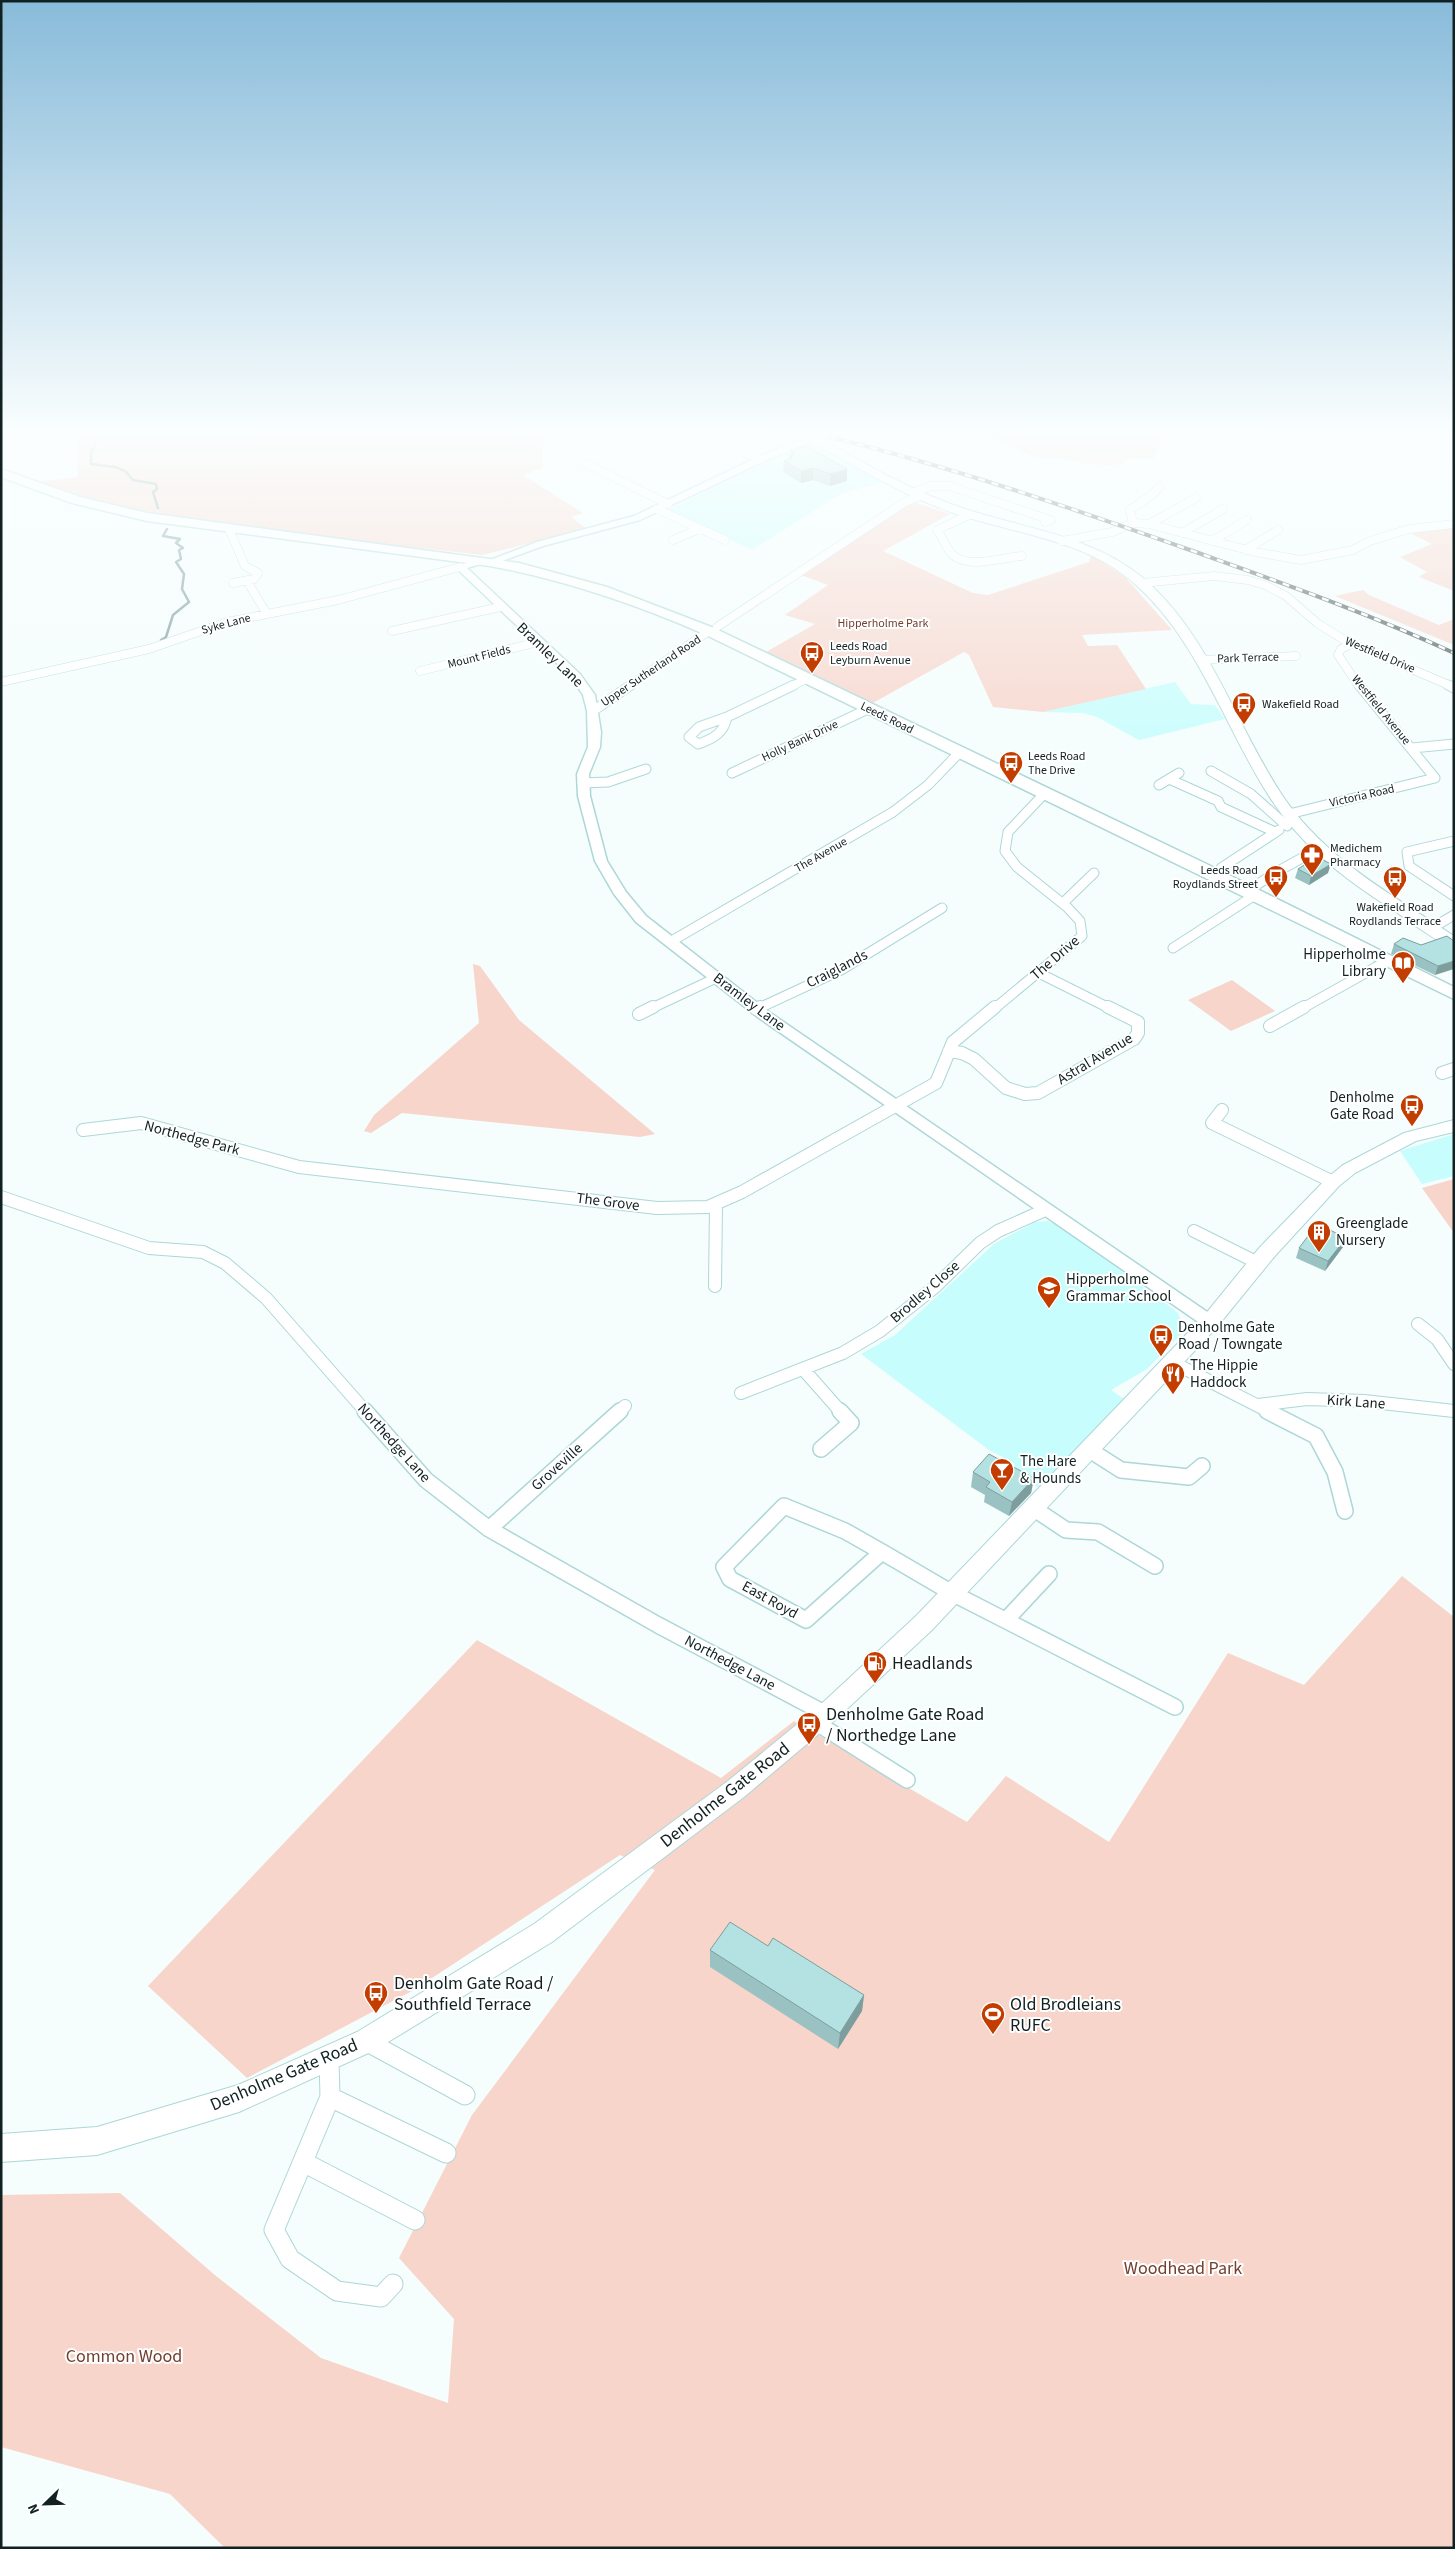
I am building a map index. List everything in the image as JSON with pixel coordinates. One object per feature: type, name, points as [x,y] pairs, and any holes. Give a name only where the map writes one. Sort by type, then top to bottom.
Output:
[{"type":"highway","name":"Leeds Road","points":[[375,547],[538,570],[624,595],[713,629],[807,679],[1251,893],[1454,994]]},
{"type":"main road","points":[[1078,547],[1109,559],[1142,583],[1177,624],[1200,660],[1249,750],[1291,821],[1365,886],[1454,943]]},
{"type":"main road","name":"Denholme Gate Road","points":[[1,2148],[97,2141],[239,2098],[330,2059],[366,2040],[543,1933],[736,1789],[820,1718],[924,1623],[1210,1322],[1258,1263],[1333,1182],[1349,1169],[1410,1137],[1454,1126]]},
{"type":"street","points":[[233,583],[254,579],[258,574],[245,566],[237,547]]},
{"type":"street","name":"Syke Lane","points":[[1,682],[149,650],[227,622],[338,600],[530,547]]},
{"type":"street","name":"Upper Sutherland Road","points":[[593,711],[836,547]]},
{"type":"street","points":[[948,547],[951,554],[963,560],[978,562],[994,561],[1005,553],[1022,556]]},
{"type":"street","points":[[1236,547],[1279,558],[1308,559],[1352,550],[1358,547]]},
{"type":"street","points":[[1246,550],[1251,547]]},
{"type":"street","name":"Bramley Lane","points":[[460,567],[538,642],[565,665],[585,687],[593,711],[594,747],[582,783],[601,861],[609,877],[641,920],[756,1009],[1210,1322]]},
{"type":"street","name":"Westfield Drive","points":[[1142,583],[1215,574],[1231,575],[1255,581],[1283,594],[1308,616],[1351,644],[1430,675],[1454,688]]},
{"type":"street","points":[[250,586],[255,597],[263,602],[267,614]]},
{"type":"street","points":[[392,631],[500,606]]},
{"type":"street","name":"Mount Fields","points":[[420,671],[538,642]]},
{"type":"street","name":"Westfield Avenue","points":[[1351,644],[1341,648],[1338,654],[1366,696],[1434,774],[1435,778]]},
{"type":"street","name":"Park Terrace","points":[[1200,660],[1296,656]]},
{"type":"street","points":[[727,717],[807,679]]},
{"type":"street","name":"Holly Bank Drive","points":[[732,773],[868,709]]},
{"type":"street","points":[[1412,748],[1454,744]]},
{"type":"street","name":"The Avenue","points":[[670,942],[890,813],[942,775],[959,753]]},
{"type":"street","points":[[582,783],[608,782],[646,769]]},
{"type":"street","points":[[1211,771],[1251,794],[1291,821]]},
{"type":"street","points":[[1159,785],[1179,773]]},
{"type":"street","name":"Victoria Road","points":[[1221,868],[1291,821],[1435,778]]},
{"type":"street","points":[[1169,779],[1218,801],[1221,807],[1275,832]]},
{"type":"street","name":"The Drive","points":[[893,1105],[936,1083],[953,1042],[1082,936],[1080,921],[1063,903],[1017,867],[1005,851],[1008,832],[1044,794]]},
{"type":"street","points":[[1454,841],[1407,852],[1409,866],[1454,896]]},
{"type":"street","points":[[1173,948],[1251,893],[1280,870],[1320,848]]},
{"type":"street","points":[[1063,903],[1094,873]]},
{"type":"street","name":"Craiglands","points":[[756,1009],[841,970],[942,908]]},
{"type":"street","points":[[1432,928],[1454,915]]},
{"type":"street","points":[[1270,1026],[1387,961]]},
{"type":"street","name":"Astral Avenue","points":[[948,1051],[965,1054],[1013,1094],[1028,1096],[1038,1093],[1134,1039],[1138,1033],[1138,1022],[1039,973]]},
{"type":"street","points":[[639,1014],[716,978]]},
{"type":"street","points":[[1442,1073],[1454,1069]]},
{"type":"street","name":"The Grove","points":[[299,1167],[657,1208],[708,1207],[742,1192],[893,1105]]},
{"type":"street","points":[[1222,1110],[1212,1123],[1333,1182]]},
{"type":"street","name":"Northedge Park","points":[[83,1130],[140,1123],[299,1167]]},
{"type":"street","name":"Northedge Lane","points":[[1,1197],[150,1248],[202,1252],[225,1263],[266,1298],[426,1480],[489,1529],[820,1718],[907,1780]]},
{"type":"street","points":[[715,1286],[716,1204]]},
{"type":"street","name":"Brodley Close","points":[[741,1393],[843,1353],[880,1331],[936,1286],[980,1243],[998,1231],[1046,1210]]},
{"type":"street","points":[[1194,1231],[1258,1263]]},
{"type":"street","points":[[1418,1324],[1436,1339],[1454,1364]]},
{"type":"street","points":[[1172,1362],[1258,1404],[1316,1436],[1336,1472],[1345,1511]]},
{"type":"street","points":[[803,1369],[851,1423],[821,1449]]},
{"type":"street","name":"Kirk Lane","points":[[1258,1404],[1308,1399],[1364,1401],[1454,1411]]},
{"type":"street","name":"Groveville","points":[[489,1529],[625,1406]]},
{"type":"street","points":[[1088,1449],[1121,1470],[1189,1477],[1202,1466]]},
{"type":"street","name":"East Royd","points":[[784,1506],[845,1531],[882,1552],[806,1620],[730,1579],[724,1567],[784,1506]]},
{"type":"street","points":[[1033,1508],[1066,1530],[1098,1532],[1155,1566]]},
{"type":"street","points":[[882,1552],[952,1593],[1175,1706]]},
{"type":"street","points":[[1006,1620],[1049,1574]]},
{"type":"street","points":[[366,2040],[465,2094]]},
{"type":"street","points":[[330,2059],[330,2097],[274,2230],[290,2259],[337,2291],[381,2297],[393,2284]]},
{"type":"street","points":[[330,2097],[446,2153]]},
{"type":"street","points":[[303,2162],[415,2220]]},
{"type":"shaded area","points":[[745,547],[757,547],[752,550]]},
{"type":"shaded area","points":[[1175,682],[1191,704],[1215,705],[1225,719],[1139,740],[1097,717],[1083,713],[1043,712]]},
{"type":"shaded area","points":[[1454,1134],[1454,1176],[1422,1184],[1400,1151]]},
{"type":"shaded area","points":[[1048,1221],[1061,1227],[1178,1313],[1184,1331],[1147,1369],[1111,1390],[1124,1399],[1038,1487],[1015,1475],[1014,1463],[989,1450],[861,1354],[895,1335],[994,1244],[1035,1222]]},
{"type":"green space","points":[[412,547],[514,547],[482,555]]},
{"type":"green space","name":"Hipperholme Park","points":[[843,547],[890,547],[883,551],[973,593],[988,595],[1089,562],[1091,555],[1125,577],[1172,630],[1082,635],[1088,646],[1117,645],[1146,689],[1043,712],[993,707],[969,655],[964,652],[873,703],[766,652],[815,624],[785,615],[828,585],[801,575]]},
{"type":"green space","points":[[1425,547],[1454,547],[1454,591],[1419,577],[1427,572],[1400,557]]},
{"type":"green space","points":[[1363,590],[1369,595],[1439,625],[1454,619],[1454,645],[1335,596]]},
{"type":"green space","points":[[473,964],[480,966],[519,1020],[655,1134],[640,1137],[402,1113],[371,1133],[364,1131],[374,1115],[479,1023]]},
{"type":"green space","points":[[1232,980],[1275,1011],[1231,1031],[1188,1000]]},
{"type":"green space","points":[[1454,1179],[1454,1233],[1422,1188]]},
{"type":"green space","name":"Old Brodleians RUFC","points":[[1402,1576],[1454,1617],[1454,2548],[225,2548],[170,2494],[1,2447],[1,2195],[120,2193],[216,2276],[321,2358],[448,2403],[454,2319],[399,2258],[472,2115],[655,1870],[620,1855],[412,1991],[247,2078],[148,1986],[477,1640],[721,1778],[794,1721],[967,1822],[1006,1776],[1109,1842],[1228,1653],[1304,1685]]},
{"type":"building","points":[[1317,857],[1331,864],[1311,876],[1298,869]]},
{"type":"building","points":[[1447,936],[1454,941],[1454,961],[1438,966],[1394,944],[1403,938],[1421,945]]},
{"type":"building","points":[[1326,1228],[1346,1238],[1328,1261],[1299,1248],[1311,1232],[1320,1236]]},
{"type":"building","points":[[989,1454],[1034,1478],[1012,1502],[986,1487],[990,1482],[973,1472]]},
{"type":"building","points":[[730,1922],[768,1946],[773,1938],[864,1995],[840,2033],[710,1950]]},
{"type":"waterway","points":[[161,640],[166,637],[173,615],[189,602],[182,589],[184,574],[176,562],[181,559],[179,550],[183,548],[182,547]]},
{"type":"railway","points":[[1181,547],[1323,598],[1454,653]]},
{"type":"place","name":"Leeds Road Leyburn Avenue","points":[[812,674]]},
{"type":"place","name":"Wakefield Road","points":[[1244,725]]},
{"type":"place","name":"Leeds Road The Drive","points":[[1011,784]]},
{"type":"place","name":"Medichem Pharmacy","points":[[1312,876]]},
{"type":"place","name":"Leeds Road Roydlands Street","points":[[1276,898]]},
{"type":"place","name":"Wakefield Road Roydlands Terrace","points":[[1395,899]]},
{"type":"place","name":"Hipperholme Library","points":[[1403,984]]},
{"type":"place","name":"Denholme Gate Road","points":[[1412,1127]]},
{"type":"place","name":"Greenglade Nursery","points":[[1319,1253]]},
{"type":"place","name":"Hipperholme Grammar School","points":[[1049,1309]]},
{"type":"place","name":"Denholme Gate Road / Towngate","points":[[1161,1357]]},
{"type":"place","name":"The Hippie Haddock","points":[[1173,1395]]},
{"type":"place","name":"The Hare & Hounds","points":[[1002,1491]]},
{"type":"place","name":"Headlands","points":[[875,1684]]},
{"type":"place","name":"Denholme Gate Road / Northedge Lane","points":[[809,1745]]},
{"type":"place","name":"Denholm Gate Road / Southfield Terrace","points":[[376,2014]]},
{"type":"place","name":"Old Brodleians RUFC","points":[[993,2035]]},
{"type":"park label","name":"Woodhead Park","points":[[1183,2268]]},
{"type":"park label","name":"Common Wood","points":[[124,2356]]}]
